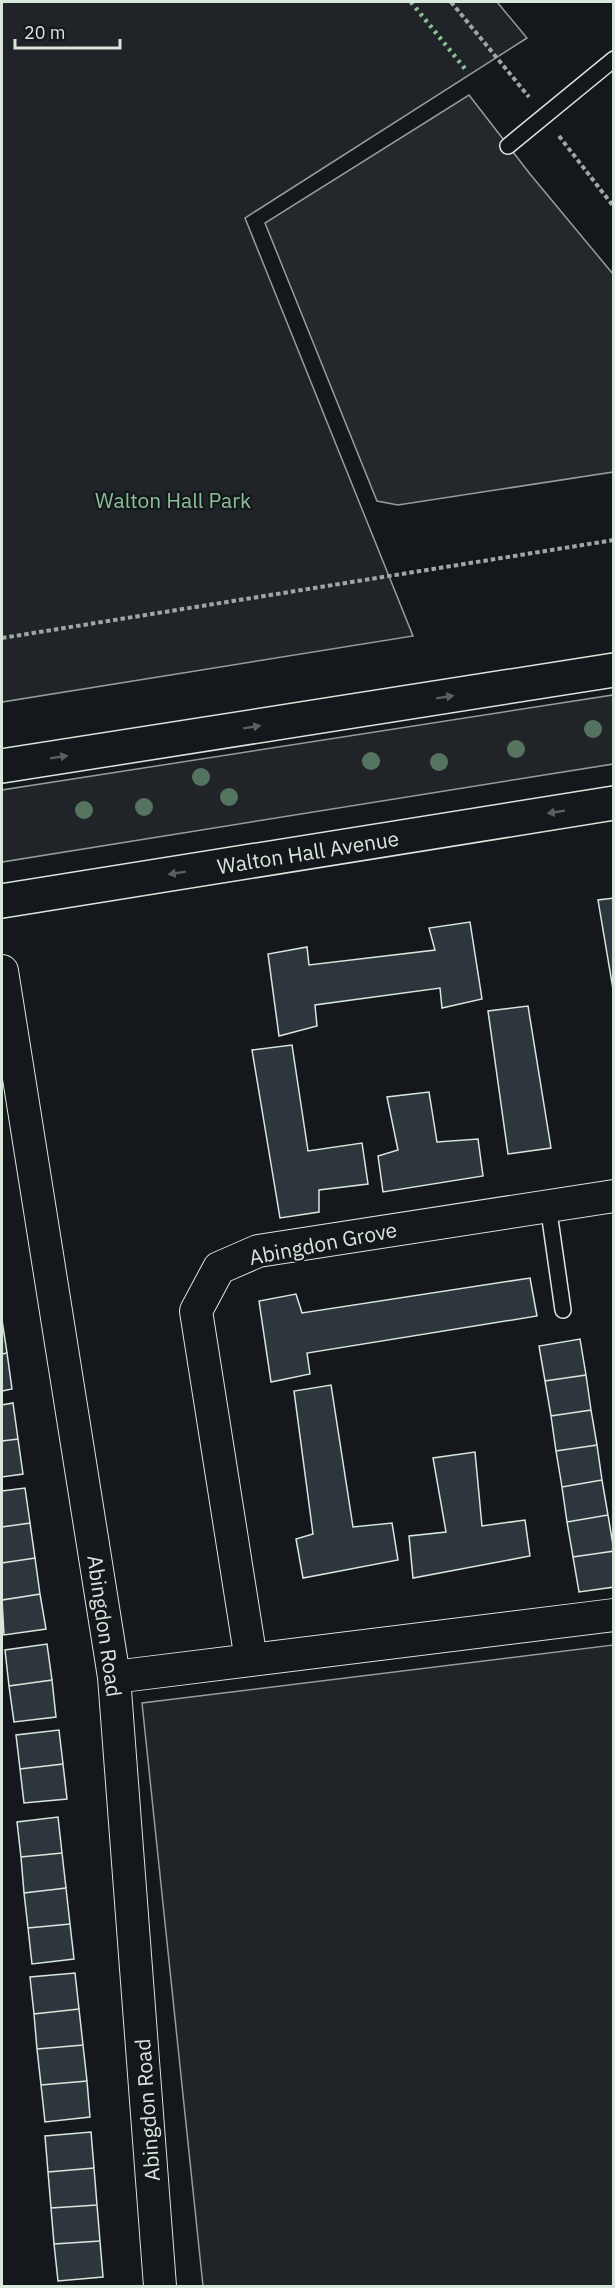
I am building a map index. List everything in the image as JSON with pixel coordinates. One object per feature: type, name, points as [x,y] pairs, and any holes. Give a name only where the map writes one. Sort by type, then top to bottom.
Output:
[{"type":"highway","points":[[2,766],[614,670]]},
{"type":"highway","name":"Walton Hall Avenue","points":[[2,901],[614,803]]},
{"type":"street","name":"Abingdon Road","points":[[2,970],[114,1677],[160,2286]]},
{"type":"street","name":"Abingdon Grove","points":[[251,1660],[196,1311],[219,1268],[258,1251],[614,1196]]},
{"type":"street","points":[[114,1677],[614,1615]]},
{"type":"lane","points":[[508,146],[614,59]]},
{"type":"lane","points":[[548,1205],[563,1310]]},
{"type":"path","points":[[2,638],[614,540]]},
{"type":"green space","name":"Walton Hall Park","points":[[2,2],[497,2],[527,38],[245,218],[413,636],[2,702]]},
{"type":"green space","points":[[613,695],[613,764],[2,862],[2,790]]},
{"type":"green space","points":[[613,1645],[613,2286],[203,2286],[142,1703]]},
{"type":"shaded area","points":[[469,95],[530,174],[613,274],[613,472],[398,505],[377,501],[265,223]]},
{"type":"building","points":[[614,898],[614,995],[598,900]]},
{"type":"building","points":[[470,922],[482,999],[442,1008],[440,988],[315,1005],[317,1026],[279,1036],[268,954],[307,947],[309,965],[435,950],[429,928]]},
{"type":"building","points":[[528,1006],[551,1148],[508,1154],[488,1011]]},
{"type":"building","points":[[292,1045],[308,1151],[362,1143],[368,1184],[319,1190],[319,1212],[280,1218],[252,1050]]},
{"type":"building","points":[[429,1092],[437,1142],[478,1139],[483,1176],[383,1192],[378,1156],[398,1150],[387,1097]]},
{"type":"building","points":[[530,1278],[537,1316],[307,1353],[310,1374],[271,1382],[259,1301],[296,1294],[302,1313]]},
{"type":"building","points":[[2,1320],[7,1353],[2,1354]]},
{"type":"building","points":[[580,1339],[586,1375],[545,1381],[539,1346]]},
{"type":"building","points":[[7,1353],[12,1389],[2,1391],[2,1354]]},
{"type":"building","points":[[586,1375],[591,1410],[551,1416],[545,1381]]},
{"type":"building","points":[[331,1385],[353,1527],[392,1523],[398,1560],[303,1578],[296,1539],[313,1534],[294,1391]]},
{"type":"building","points":[[13,1403],[18,1439],[2,1441],[2,1405]]},
{"type":"building","points":[[591,1410],[597,1445],[556,1451],[551,1416]]},
{"type":"building","points":[[18,1439],[23,1474],[2,1477],[2,1441]]},
{"type":"building","points":[[597,1445],[602,1480],[562,1487],[556,1451]]},
{"type":"building","points":[[475,1452],[482,1526],[525,1520],[530,1556],[413,1578],[409,1536],[446,1532],[433,1458]]},
{"type":"building","points":[[602,1480],[608,1515],[567,1522],[562,1487]]},
{"type":"building","points":[[25,1488],[30,1523],[2,1527],[2,1491]]},
{"type":"building","points":[[608,1515],[614,1551],[573,1557],[567,1522]]},
{"type":"building","points":[[30,1523],[35,1558],[2,1563],[2,1527]]},
{"type":"building","points":[[614,1551],[614,1587],[579,1592],[573,1557]]},
{"type":"building","points":[[35,1558],[40,1594],[2,1600],[2,1563]]},
{"type":"building","points":[[40,1594],[46,1629],[4,1635],[2,1600]]},
{"type":"building","points":[[47,1644],[52,1680],[9,1686],[5,1650]]},
{"type":"building","points":[[52,1680],[56,1717],[14,1722],[9,1686]]},
{"type":"building","points":[[59,1730],[63,1764],[20,1769],[16,1735]]},
{"type":"building","points":[[63,1764],[67,1799],[24,1803],[20,1769]]},
{"type":"building","points":[[58,1817],[62,1853],[21,1857],[17,1822]]},
{"type":"building","points":[[62,1853],[66,1888],[24,1893],[21,1857]]},
{"type":"building","points":[[66,1888],[70,1924],[28,1928],[24,1893]]},
{"type":"building","points":[[70,1924],[74,1959],[32,1964],[28,1928]]},
{"type":"building","points":[[75,1973],[79,2009],[34,2014],[30,1977]]},
{"type":"building","points":[[79,2009],[83,2045],[37,2049],[34,2014]]},
{"type":"building","points":[[83,2045],[87,2081],[41,2085],[37,2049]]},
{"type":"building","points":[[87,2081],[90,2117],[45,2122],[41,2085]]},
{"type":"building","points":[[91,2132],[94,2168],[48,2172],[45,2136]]},
{"type":"building","points":[[94,2168],[97,2205],[51,2208],[48,2172]]},
{"type":"building","points":[[97,2205],[100,2241],[54,2244],[51,2208]]},
{"type":"building","points":[[100,2241],[103,2277],[58,2281],[54,2244]]},
{"type":"hedge","points":[[411,2],[466,70]]}]
